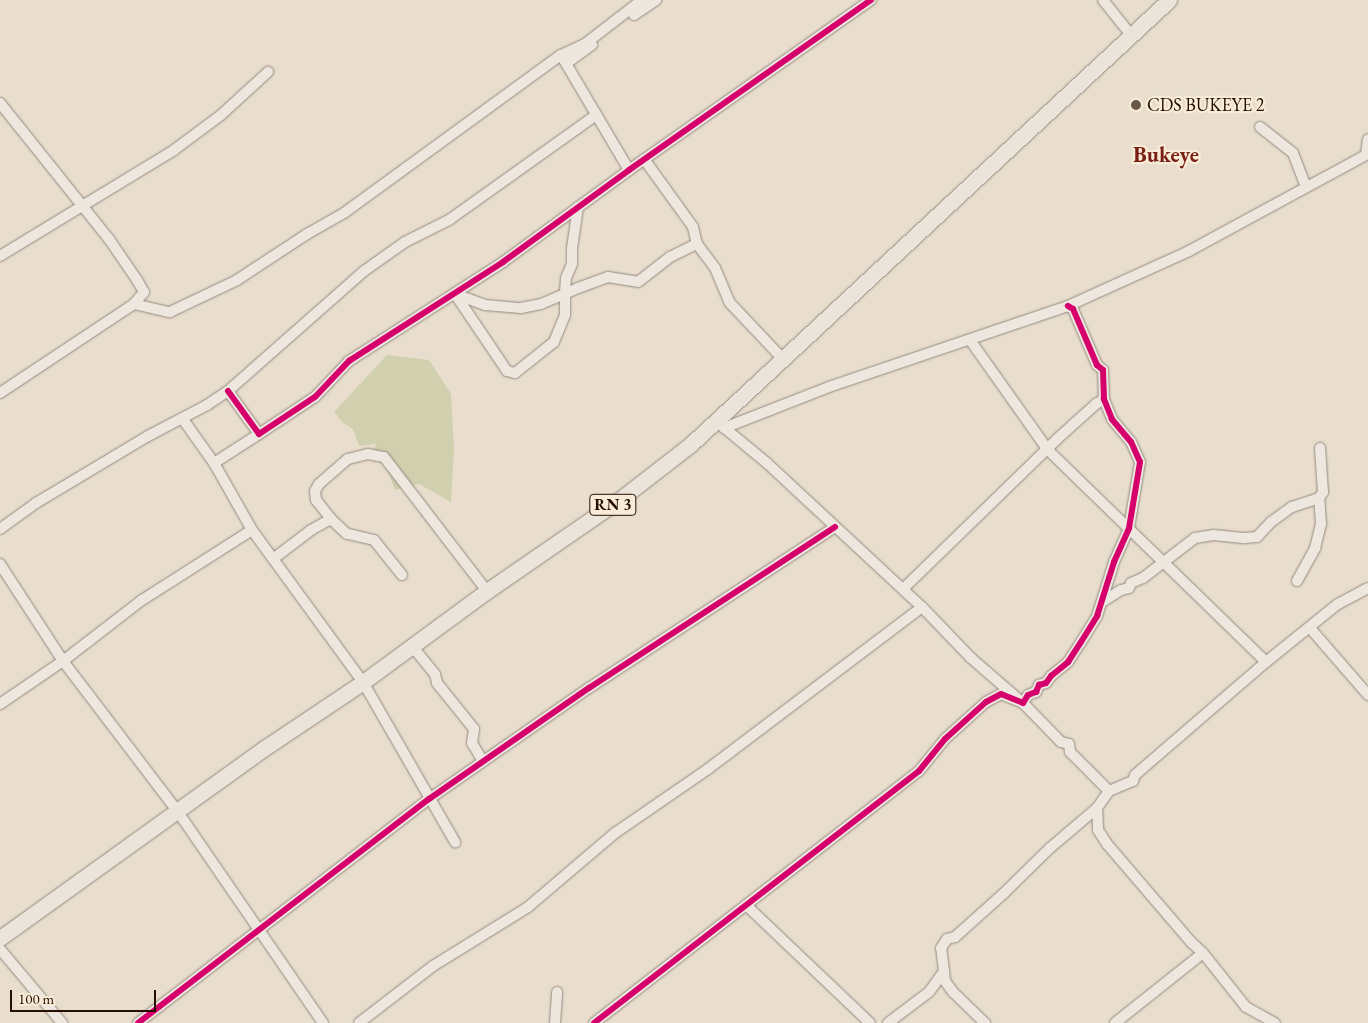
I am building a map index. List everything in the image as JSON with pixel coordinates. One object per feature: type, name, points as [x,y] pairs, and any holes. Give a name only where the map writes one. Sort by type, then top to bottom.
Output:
[{"type":"highway","name":"RN 3","points":[[0,938],[266,747],[363,682],[487,591],[619,500],[721,424],[783,359],[1169,0]]},
{"type":"street","points":[[134,304],[170,312],[236,280],[307,234],[344,213],[564,59],[642,0]]},
{"type":"street","points":[[564,59],[656,0]]},
{"type":"street","points":[[214,463],[316,397],[349,361],[428,309],[455,294],[871,0]]},
{"type":"street","points":[[1103,0],[1131,35]]},
{"type":"street","points":[[564,59],[629,170]]},
{"type":"street","points":[[0,256],[174,150],[221,115],[268,72]]},
{"type":"street","points":[[0,103],[109,239],[144,292],[134,304],[0,393]]},
{"type":"street","points":[[0,529],[36,503],[182,418],[207,406],[228,391],[364,271],[405,242],[449,220],[596,116]]},
{"type":"street","points":[[1260,127],[1293,153],[1306,186]]},
{"type":"street","points":[[721,424],[1068,306],[1188,251],[1367,154],[1368,139]]},
{"type":"street","points":[[644,159],[693,227],[697,244],[715,268],[730,303],[783,359]]},
{"type":"street","points":[[455,294],[507,371],[515,373],[554,342],[565,315],[566,278],[572,264],[572,248],[578,207]]},
{"type":"street","points":[[455,294],[485,305],[521,308],[541,304],[608,277],[638,282],[670,257],[697,244]]},
{"type":"street","points":[[1023,703],[1028,695],[1036,692],[1039,685],[1046,684],[1051,676],[1068,662],[1097,616],[1114,562],[1129,528],[1140,462],[1131,442],[1115,425],[1104,399],[1102,370],[1097,365],[1073,309],[1068,306]]},
{"type":"street","points":[[970,340],[1048,450],[1266,662]]},
{"type":"street","points":[[228,391],[259,434]]},
{"type":"street","points":[[903,590],[1048,450],[1057,439],[1104,399]]},
{"type":"street","points":[[182,418],[214,463],[252,530],[363,682],[455,842]]},
{"type":"street","points":[[721,424],[768,464],[922,607],[971,658],[1023,703],[1061,742],[1068,744],[1070,752],[1109,791]]},
{"type":"street","points":[[1297,581],[1315,548],[1321,524],[1319,498],[1323,492],[1320,448]]},
{"type":"street","points":[[402,575],[374,540],[347,534],[331,519],[316,500],[315,491],[319,484],[348,459],[358,455],[378,454],[384,457],[487,591]]},
{"type":"street","points":[[1102,602],[1121,590],[1129,588],[1131,583],[1143,578],[1195,538],[1214,535],[1245,538],[1258,537],[1270,522],[1292,506],[1319,498]]},
{"type":"street","points":[[273,560],[311,530],[331,519]]},
{"type":"street","points":[[138,1023],[429,799],[589,688],[835,527]]},
{"type":"street","points":[[0,704],[63,661],[142,600],[252,530]]},
{"type":"street","points":[[0,564],[63,661],[178,812],[323,1023]]},
{"type":"street","points":[[985,1023],[953,992],[945,980],[942,948],[947,939],[955,937],[1004,893],[1050,848],[1097,808],[1109,791],[1133,781],[1135,775],[1266,662],[1338,604],[1368,588]]},
{"type":"street","points":[[359,1023],[433,966],[528,907],[615,833],[716,763],[922,607]]},
{"type":"street","points":[[1310,628],[1368,695]]},
{"type":"street","points":[[412,646],[435,674],[438,683],[474,728],[472,743],[483,761]]},
{"type":"street","points":[[594,1023],[919,771],[945,739],[986,702],[1001,694],[1023,703]]},
{"type":"street","points":[[1097,808],[1098,830],[1107,844],[1191,942],[1203,953],[1246,1007],[1274,1023]]},
{"type":"street","points":[[746,905],[870,1023]]},
{"type":"street","points":[[0,949],[62,1023]]},
{"type":"street","points":[[1115,1023],[1203,953]]},
{"type":"street","points":[[888,1023],[929,992],[944,971]]},
{"type":"street","points":[[555,1023],[557,992]]},
{"type":"green space","points":[[387,355],[429,360],[451,394],[454,450],[451,502],[419,484],[395,490],[385,465],[372,457],[376,444],[359,446],[353,429],[342,422],[334,412]]},
{"type":"cycle path","points":[[228,391],[259,434],[315,397],[349,361],[503,262],[629,170],[871,0]]},
{"type":"cycle path","points":[[594,1023],[919,771],[945,739],[986,702],[1001,694],[1023,703],[1028,695],[1036,692],[1039,685],[1046,683],[1051,676],[1068,662],[1097,616],[1114,562],[1129,528],[1140,462],[1131,442],[1112,419],[1104,399],[1103,370],[1097,365],[1073,309],[1068,306]]},
{"type":"cycle path","points":[[138,1023],[429,799],[589,688],[835,527]]},
{"type":"place","name":"CDS BUKEYE 2","points":[[1136,105]]},
{"type":"district","name":"Bukeye","points":[[1166,155]]}]
